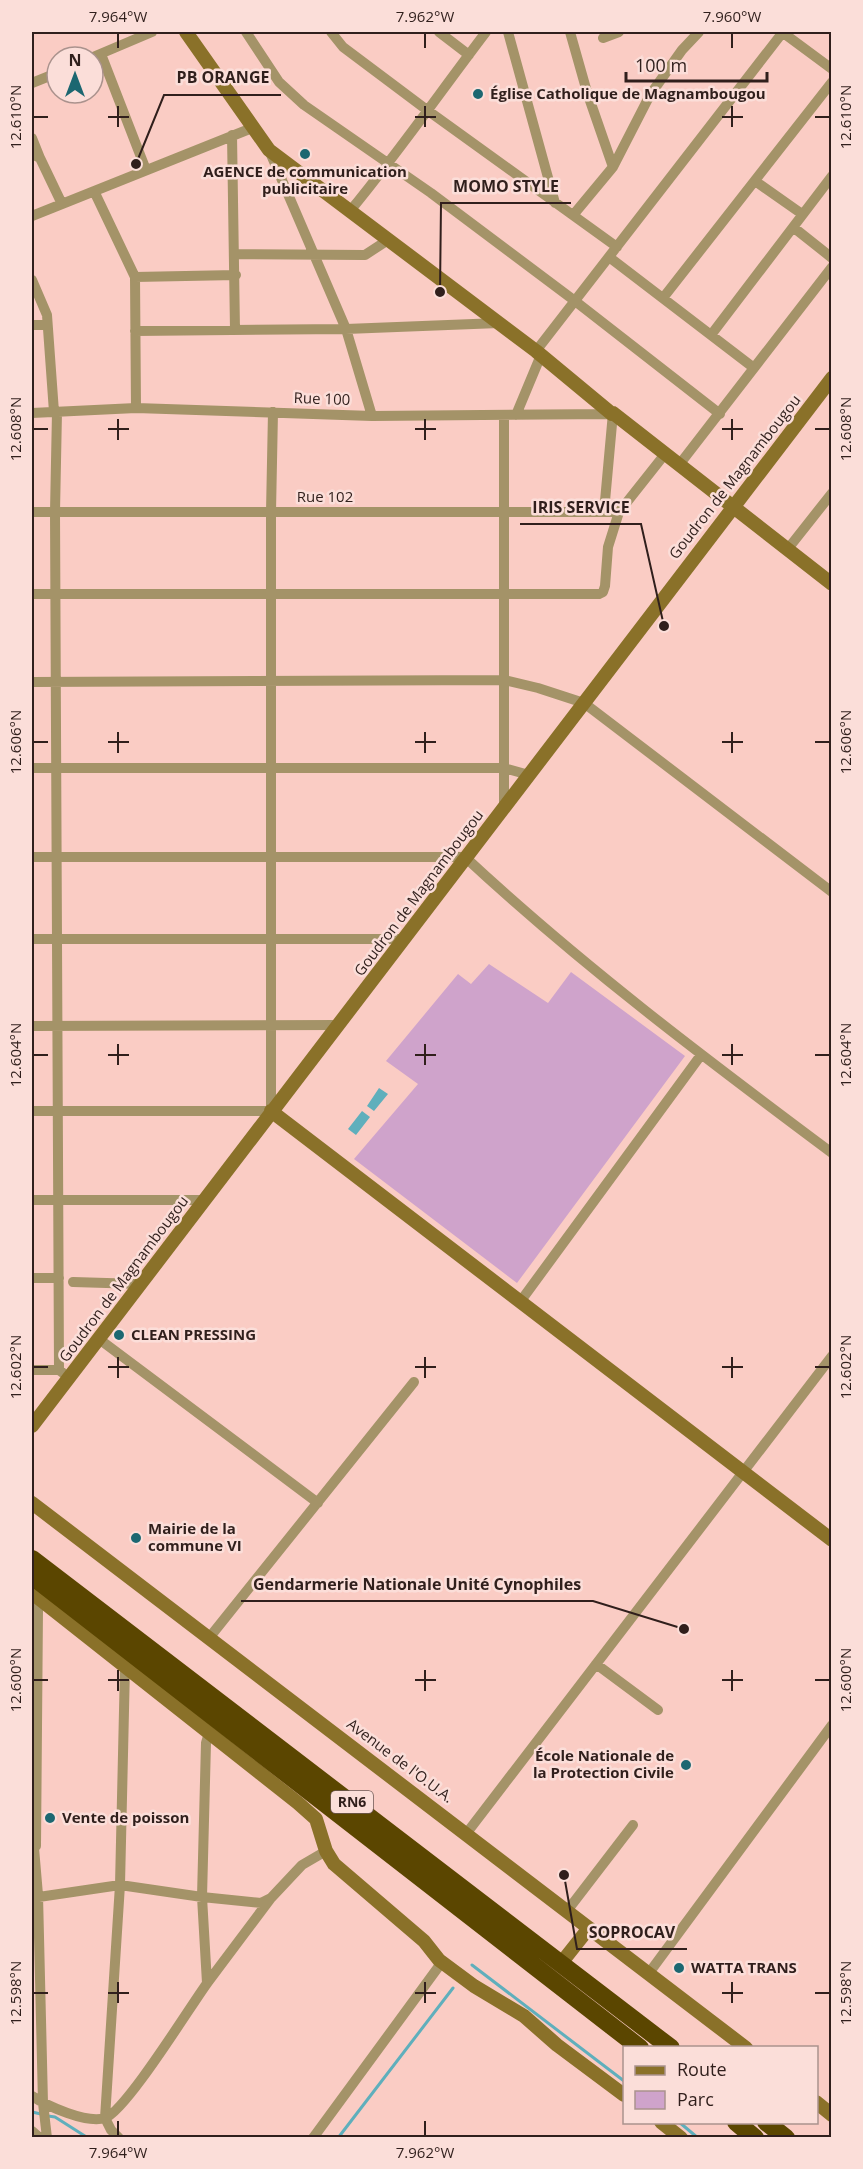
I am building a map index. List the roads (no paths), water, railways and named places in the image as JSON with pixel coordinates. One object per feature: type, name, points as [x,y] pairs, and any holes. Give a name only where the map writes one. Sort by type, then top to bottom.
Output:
[{"type":"highway","name":"RN6","points":[[32,1558],[562,1962],[668,2046]]},
{"type":"highway","name":"RN6","points":[[32,1576],[637,2046]]},
{"type":"highway","points":[[768,2124],[786,2138]]},
{"type":"street","points":[[105,53],[152,32]]},
{"type":"street","points":[[186,32],[269,150],[346,329],[372,416]]},
{"type":"street","points":[[246,32],[279,82],[304,105],[431,193],[720,414]]},
{"type":"street","points":[[331,32],[343,47],[617,247]]},
{"type":"street","points":[[439,32],[469,55]]},
{"type":"street","points":[[350,211],[388,165],[486,32]]},
{"type":"street","points":[[508,32],[555,203]]},
{"type":"street","points":[[570,32],[612,167]]},
{"type":"street","points":[[603,38],[619,32]]},
{"type":"street","points":[[573,214],[612,167],[650,95],[682,50],[699,32]]},
{"type":"street","points":[[516,415],[539,353],[575,301],[783,32],[831,69]]},
{"type":"street","points":[[105,75],[146,170]]},
{"type":"street","points":[[663,298],[831,82]]},
{"type":"street","points":[[32,216],[252,128]]},
{"type":"street","points":[[232,135],[236,275],[235,330]]},
{"type":"street","points":[[32,138],[36,156],[62,204]]},
{"type":"street","points":[[269,150],[539,353],[733,508],[829,577]]},
{"type":"street","points":[[711,335],[831,176]]},
{"type":"street","points":[[755,181],[802,214]]},
{"type":"street","points":[[94,191],[135,277],[136,408]]},
{"type":"street","points":[[793,227],[831,258]]},
{"type":"street","points":[[235,254],[365,255],[388,240]]},
{"type":"street","points":[[609,257],[754,368]]},
{"type":"street","points":[[679,465],[831,267]]},
{"type":"street","points":[[135,277],[236,275]]},
{"type":"street","points":[[32,280],[47,315],[55,412],[58,1200],[64,1374],[32,1370]]},
{"type":"street","points":[[135,331],[346,329],[499,323]]},
{"type":"street","points":[[32,325],[47,325]]},
{"type":"street","name":"Goudron de Magnambougou","points":[[32,1426],[64,1374],[99,1339],[831,378]]},
{"type":"street","name":"Rue 100","points":[[32,413],[136,408],[372,416],[613,413]]},
{"type":"street","points":[[271,1111],[273,412]]},
{"type":"street","points":[[604,512],[613,413]]},
{"type":"street","points":[[504,415],[502,512],[504,806]]},
{"type":"street","points":[[32,594],[599,594],[603,592],[608,547],[619,512],[666,454]]},
{"type":"street","points":[[787,549],[831,493]]},
{"type":"street","name":"Rue 102","points":[[32,512],[619,512]]},
{"type":"street","points":[[32,682],[504,680],[538,688],[584,703],[831,892]]},
{"type":"street","points":[[32,768],[504,768],[529,775]]},
{"type":"street","points":[[32,856],[465,857],[508,898],[701,1055],[831,1153]]},
{"type":"street","points":[[32,939],[405,939]]},
{"type":"street","points":[[32,1026],[339,1025]]},
{"type":"street","points":[[520,1302],[701,1055]]},
{"type":"street","points":[[32,1111],[271,1111],[831,1540]]},
{"type":"street","points":[[32,1200],[203,1200]]},
{"type":"street","points":[[32,1278],[59,1278]]},
{"type":"street","points":[[73,1282],[140,1284]]},
{"type":"street","points":[[99,1339],[318,1503]]},
{"type":"street","points":[[466,1834],[831,1356]]},
{"type":"street","points":[[209,1638],[414,1382]]},
{"type":"street","name":"Avenue de l'O.U.A.","points":[[32,1503],[743,2046]]},
{"type":"street","points":[[36,1597],[316,1819],[326,1851],[334,1864],[424,1941],[442,1962],[474,1986],[524,2016],[557,2045],[623,2094]]},
{"type":"street","points":[[32,2131],[44,2137],[33,1847],[36,1846],[38,1609],[36,1597]]},
{"type":"street","points":[[596,1664],[658,1710]]},
{"type":"street","points":[[119,2138],[111,2130],[105,2118],[120,1885],[124,1667]]},
{"type":"street","points":[[649,1974],[831,1725]]},
{"type":"street","points":[[207,1983],[202,1898],[206,1743],[209,1733]]},
{"type":"street","points":[[567,1911],[633,1825]]},
{"type":"street","points":[[32,2096],[43,2103],[85,2118],[105,2118],[118,2108],[139,2082],[207,1983],[272,1898],[302,1865],[326,1851]]},
{"type":"street","points":[[35,1896],[120,1885],[202,1898],[261,1903],[272,1898]]},
{"type":"street","points":[[562,1962],[589,1928]]},
{"type":"street","points":[[313,2138],[442,1962]]},
{"type":"street","points":[[818,2104],[831,2115]]},
{"type":"street","points":[[664,2124],[681,2138]]},
{"type":"water","points":[[379,1088],[388,1094],[374,1111],[367,1106]]},
{"type":"water","points":[[362,1111],[370,1117],[356,1135],[348,1129]]},
{"type":"waterway","points":[[472,1965],[623,2080]]},
{"type":"waterway","points":[[338,2138],[453,1988]]},
{"type":"waterway","points":[[32,2112],[41,2114]]},
{"type":"waterway","points":[[48,2116],[55,2117],[88,2138]]},
{"type":"waterway","points":[[681,2124],[698,2138]]},
{"type":"place","name":"Église Catholique de Magnambougou","points":[[478,94]]},
{"type":"place","name":"AGENCE de communication publicitaire","points":[[305,154]]},
{"type":"place","name":"PB ORANGE","points":[[136,164]]},
{"type":"place","name":"MOMO STYLE","points":[[440,292]]},
{"type":"place","name":"IRIS SERVICE","points":[[664,626]]},
{"type":"place","name":"CLEAN PRESSING","points":[[119,1335]]},
{"type":"place","name":"Mairie de la commune VI","points":[[136,1538]]},
{"type":"place","name":"Gendarmerie Nationale Unité Cynophiles","points":[[684,1629]]},
{"type":"place","name":"École Nationale de la Protection Civile","points":[[686,1765]]},
{"type":"place","name":"Vente de poisson","points":[[50,1818]]},
{"type":"place","name":"SOPROCAV","points":[[564,1875]]},
{"type":"place","name":"WATTA TRANS","points":[[679,1968]]}]
